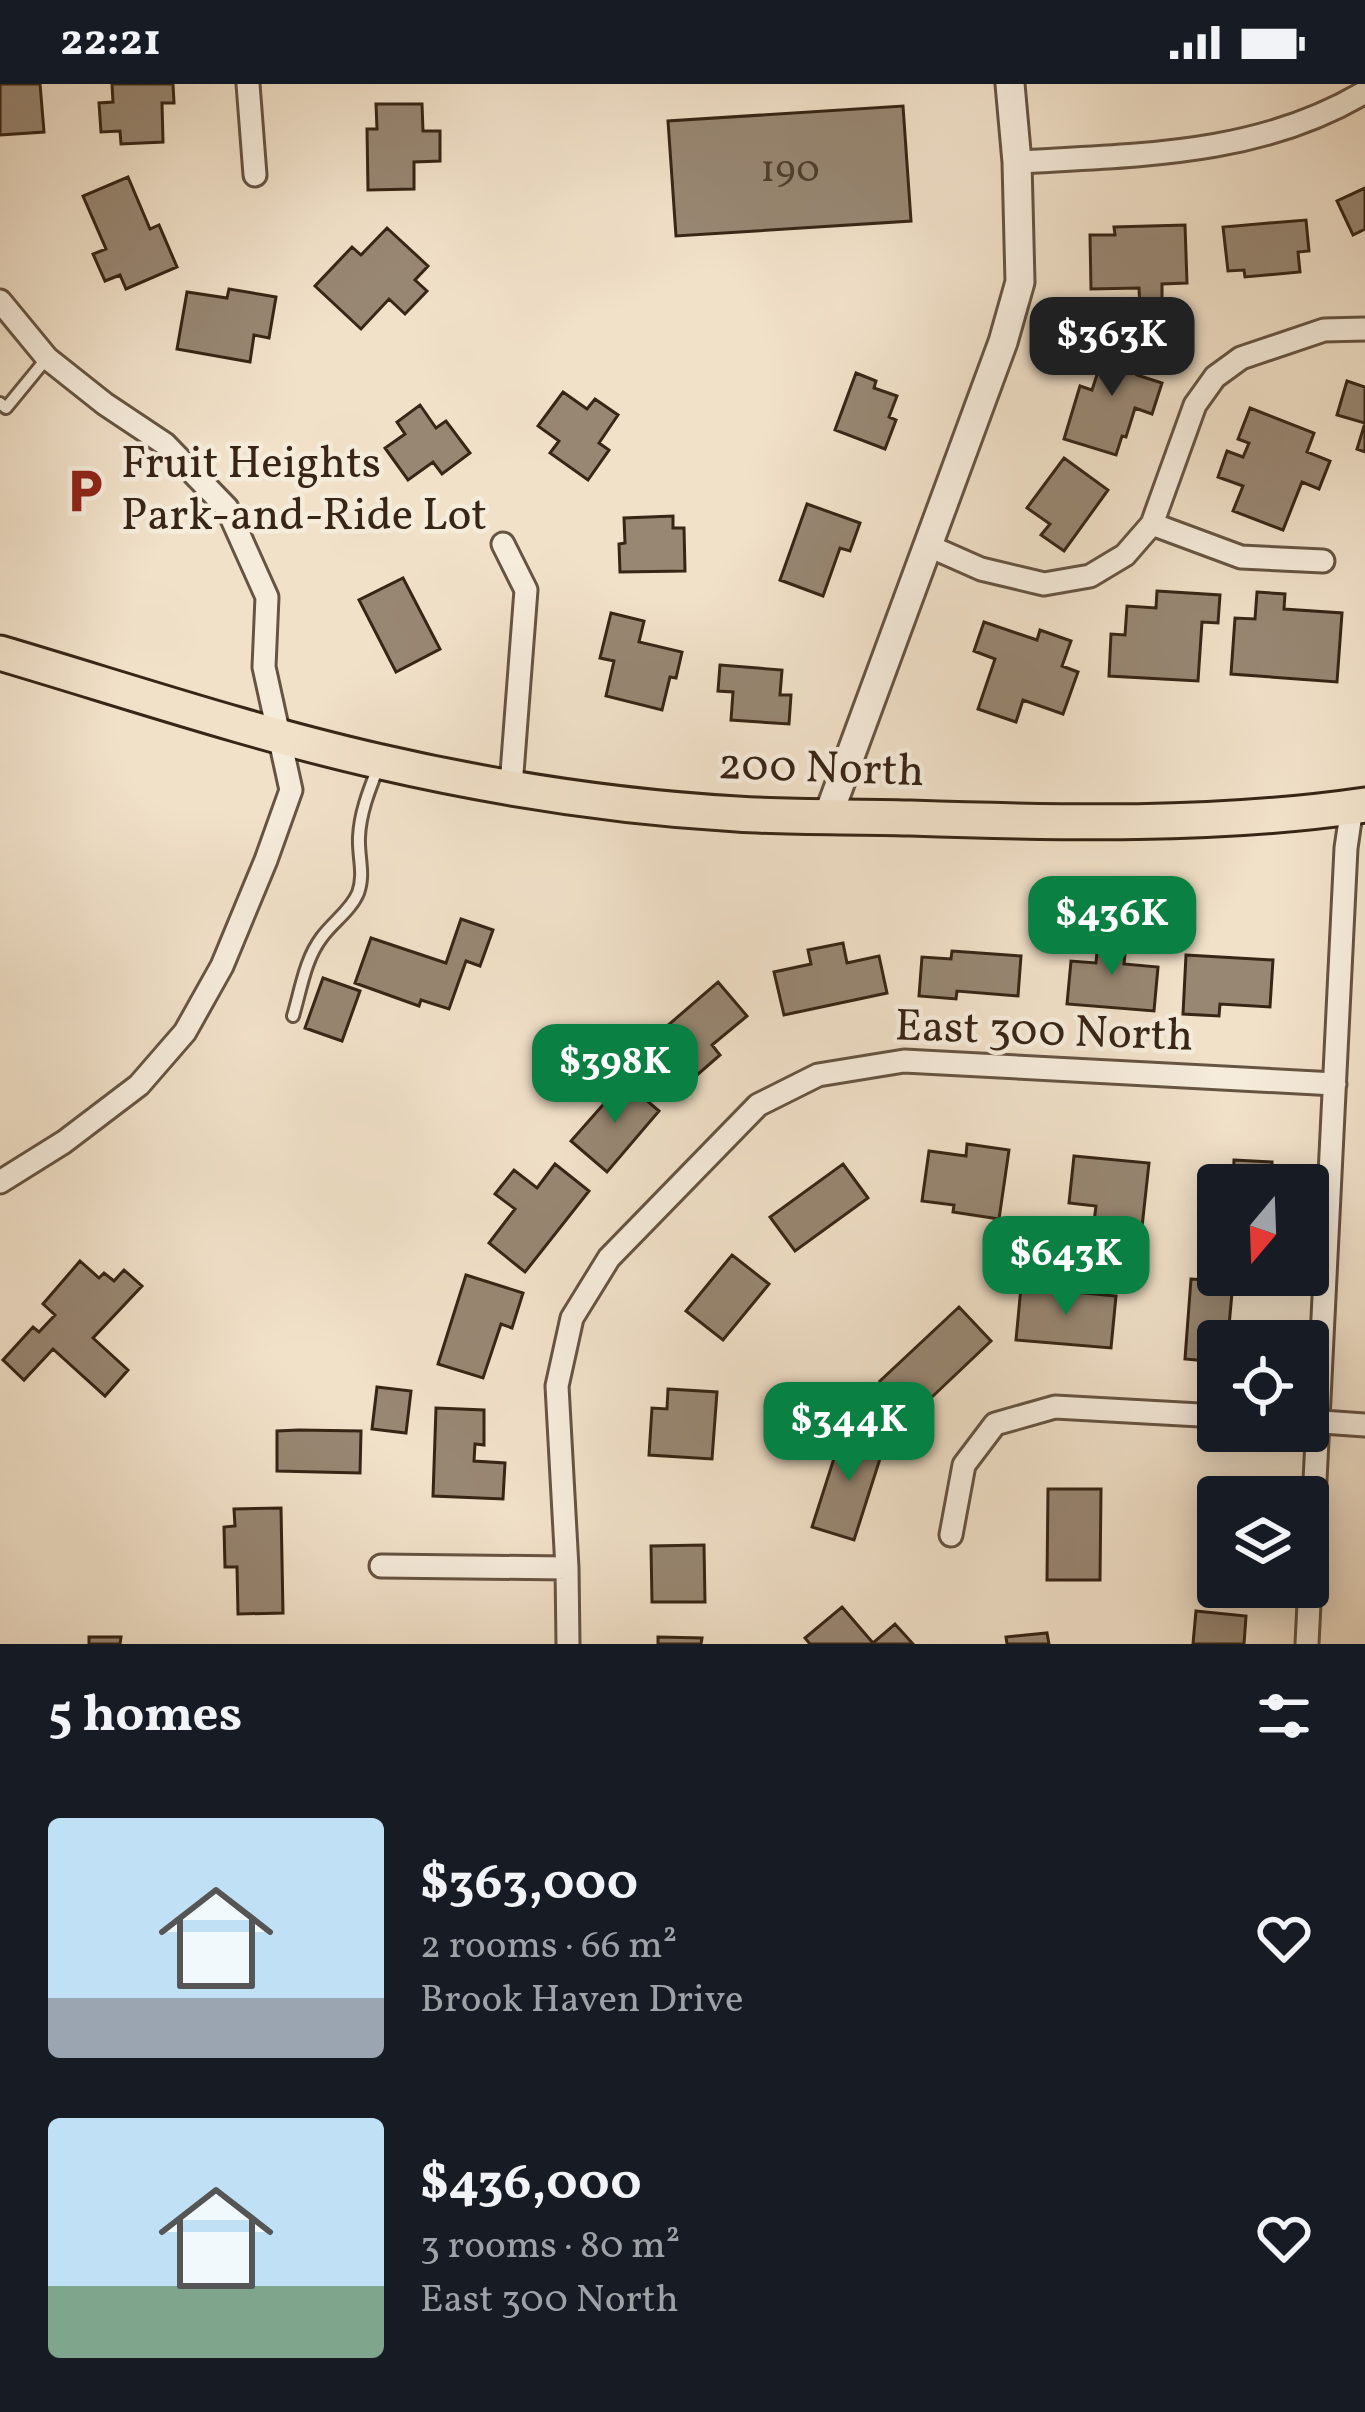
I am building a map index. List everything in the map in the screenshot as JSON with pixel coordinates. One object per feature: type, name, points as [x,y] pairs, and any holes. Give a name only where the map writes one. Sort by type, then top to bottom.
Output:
[{"type":"main road","name":"200 North","points":[[0,653],[380,762],[668,808],[1092,823],[1220,819],[1358,806]]},
{"type":"street","points":[[248,84],[255,175]]},
{"type":"street","points":[[828,816],[1003,342],[1020,282],[1010,84]]},
{"type":"street","points":[[1017,162],[1173,154],[1231,145],[1284,130],[1365,92]]},
{"type":"street","points":[[0,301],[47,358],[165,444],[227,508],[267,597],[264,667],[291,790],[222,966],[185,1032],[139,1085],[64,1142],[0,1181]]},
{"type":"street","points":[[929,546],[981,569],[1044,584],[1090,575],[1125,555],[1152,524],[1195,404],[1214,377],[1241,358],[1324,330],[1365,329]]},
{"type":"street","points":[[1152,524],[1241,557],[1323,561]]},
{"type":"street","points":[[503,544],[526,590],[511,786]]},
{"type":"street","points":[[1320,1320],[1346,848],[1358,806]]},
{"type":"street","name":"East 300 North","points":[[568,1644],[557,1386],[572,1318],[609,1258],[758,1105],[818,1075],[904,1060],[1335,1084]]},
{"type":"street","points":[[950,1535],[964,1466],[995,1424],[1055,1407],[1197,1415]]},
{"type":"street","points":[[1329,1423],[1365,1424]]},
{"type":"street","points":[[1307,1644],[1312,1452]]},
{"type":"street","points":[[381,1566],[567,1568]]},
{"type":"lane","points":[[0,403],[6,408],[47,358]]},
{"type":"lane","points":[[293,1016],[310,957],[360,888],[362,813],[380,762]]},
{"type":"building","points":[[0,84],[40,84],[44,132],[0,135]]},
{"type":"building","points":[[112,84],[173,84],[174,103],[162,103],[163,142],[121,144],[120,131],[101,132],[99,103],[113,102]]},
{"type":"building","points":[[376,104],[422,104],[423,131],[440,131],[440,161],[414,162],[414,189],[368,190],[367,129],[377,129]]},
{"type":"building","points":[[903,106],[911,221],[676,236],[668,121]]},
{"type":"building","points":[[128,177],[150,229],[159,225],[177,267],[126,289],[120,275],[105,281],[93,254],[106,249],[83,196]]},
{"type":"building","points":[[1365,188],[1365,229],[1353,235],[1337,201]]},
{"type":"building","points":[[1306,220],[1309,251],[1298,252],[1300,272],[1245,277],[1244,270],[1228,271],[1223,227]]},
{"type":"building","points":[[1185,225],[1187,283],[1162,284],[1162,308],[1140,309],[1139,288],[1091,289],[1090,235],[1115,235],[1114,227]]},
{"type":"building","points":[[387,228],[428,266],[415,280],[427,291],[405,314],[389,299],[361,329],[315,286],[352,247],[361,255]]},
{"type":"building","points":[[229,289],[276,297],[269,338],[254,335],[250,362],[177,349],[187,292],[227,298]]},
{"type":"building","points":[[1109,338],[1145,349],[1137,375],[1162,383],[1152,414],[1135,408],[1116,455],[1064,439],[1080,386],[1092,390]]},
{"type":"building","points":[[856,373],[876,381],[874,388],[897,396],[889,417],[896,420],[885,449],[835,430]]},
{"type":"building","points":[[1347,381],[1365,387],[1365,423],[1337,415]]},
{"type":"building","points":[[563,392],[587,409],[595,399],[618,415],[599,443],[609,450],[588,480],[550,453],[559,441],[538,426]]},
{"type":"building","points":[[420,405],[436,428],[446,421],[470,453],[442,474],[433,462],[408,480],[385,448],[405,434],[397,422]]},
{"type":"building","points":[[1250,408],[1314,433],[1307,452],[1330,461],[1319,489],[1302,482],[1283,530],[1233,511],[1243,486],[1218,477],[1227,451],[1243,457],[1249,443],[1238,439]]},
{"type":"building","points":[[1365,423],[1365,452],[1357,449]]},
{"type":"building","points":[[1064,458],[1108,490],[1064,551],[1041,535],[1050,524],[1027,508]]},
{"type":"building","points":[[807,504],[860,523],[850,551],[840,548],[823,596],[780,580]]},
{"type":"building","points":[[673,516],[673,528],[684,528],[685,571],[620,572],[624,518]]},
{"type":"building","points":[[403,578],[440,649],[396,672],[359,600]]},
{"type":"building","points":[[1157,591],[1220,595],[1218,623],[1202,622],[1198,681],[1109,676],[1111,634],[1125,635],[1127,606],[1156,608]]},
{"type":"building","points":[[1257,592],[1285,594],[1284,609],[1342,613],[1337,682],[1231,674],[1235,618],[1255,619]]},
{"type":"building","points":[[611,613],[644,621],[639,642],[682,652],[662,710],[606,696],[614,661],[600,658]]},
{"type":"building","points":[[984,622],[1037,640],[1040,630],[1071,641],[1062,666],[1078,672],[1063,714],[1023,700],[1016,722],[978,709],[995,659],[974,651]]},
{"type":"building","points":[[720,665],[782,670],[780,695],[791,695],[789,724],[731,720],[733,692],[718,691]]},
{"type":"building","points":[[461,919],[493,930],[480,966],[466,961],[449,1009],[421,1000],[419,1006],[355,983],[371,938],[446,963]]},
{"type":"building","points":[[1099,930],[1127,933],[1124,964],[1158,967],[1154,1011],[1067,1004],[1071,961],[1096,963]]},
{"type":"building","points":[[843,943],[847,963],[879,956],[887,993],[784,1015],[774,972],[811,964],[808,950]]},
{"type":"building","points":[[952,951],[1021,956],[1018,996],[957,991],[956,999],[919,996],[922,957],[951,959]]},
{"type":"building","points":[[1186,955],[1273,960],[1270,1007],[1220,1004],[1219,1016],[1183,1014]]},
{"type":"building","points":[[323,978],[360,991],[342,1041],[305,1028]]},
{"type":"building","points":[[718,982],[747,1016],[712,1045],[720,1055],[688,1083],[651,1040]]},
{"type":"building","points":[[624,1081],[659,1111],[607,1172],[571,1141]]},
{"type":"building","points":[[967,1144],[1009,1150],[999,1219],[953,1212],[954,1205],[922,1201],[929,1151],[966,1156]]},
{"type":"building","points":[[1074,1156],[1149,1163],[1142,1227],[1094,1222],[1096,1206],[1069,1203]]},
{"type":"building","points":[[1234,1160],[1272,1162],[1272,1164],[1234,1164]]},
{"type":"building","points":[[555,1164],[589,1191],[525,1272],[489,1243],[515,1209],[495,1194],[514,1170],[537,1188]]},
{"type":"building","points":[[843,1164],[868,1198],[795,1251],[770,1217]]},
{"type":"building","points":[[732,1255],[769,1284],[723,1340],[686,1311]]},
{"type":"building","points":[[80,1261],[99,1278],[104,1273],[114,1281],[124,1270],[142,1286],[93,1338],[128,1370],[105,1396],[53,1349],[24,1380],[3,1360],[33,1327],[39,1332],[55,1315],[43,1304]]},
{"type":"building","points":[[466,1275],[523,1293],[512,1328],[501,1324],[483,1378],[438,1364]]},
{"type":"building","points":[[1191,1279],[1197,1279],[1197,1296],[1232,1296],[1230,1320],[1197,1320],[1197,1360],[1185,1359]]},
{"type":"building","points":[[1021,1287],[1116,1296],[1111,1348],[1016,1340]]},
{"type":"building","points":[[959,1307],[991,1341],[913,1415],[880,1381]]},
{"type":"building","points":[[377,1387],[411,1391],[406,1433],[372,1429]]},
{"type":"building","points":[[668,1389],[717,1392],[712,1459],[649,1455],[652,1408],[667,1409]]},
{"type":"building","points":[[436,1408],[484,1410],[484,1445],[475,1444],[474,1461],[505,1463],[503,1499],[433,1496]]},
{"type":"building","points":[[844,1427],[886,1440],[854,1540],[812,1527]]},
{"type":"building","points":[[277,1431],[361,1431],[360,1473],[277,1471]]},
{"type":"building","points":[[1048,1489],[1101,1489],[1100,1580],[1047,1580]]},
{"type":"building","points":[[281,1508],[283,1613],[238,1614],[237,1567],[225,1567],[224,1527],[235,1526],[234,1509]]},
{"type":"building","points":[[704,1545],[705,1602],[652,1602],[651,1546]]},
{"type":"building","points":[[842,1607],[873,1643],[895,1624],[913,1644],[810,1644],[805,1638]]},
{"type":"building","points":[[1196,1611],[1246,1616],[1244,1644],[1193,1644]]},
{"type":"building","points":[[1047,1633],[1049,1644],[1007,1644],[1006,1637]]},
{"type":"building","points":[[89,1637],[121,1637],[120,1644],[89,1644]]},
{"type":"building","points":[[658,1637],[702,1638],[701,1644],[658,1644]]},
{"type":"place","name":"Fruit Heights Park-and-Ride Lot","points":[[85,491]]}]
